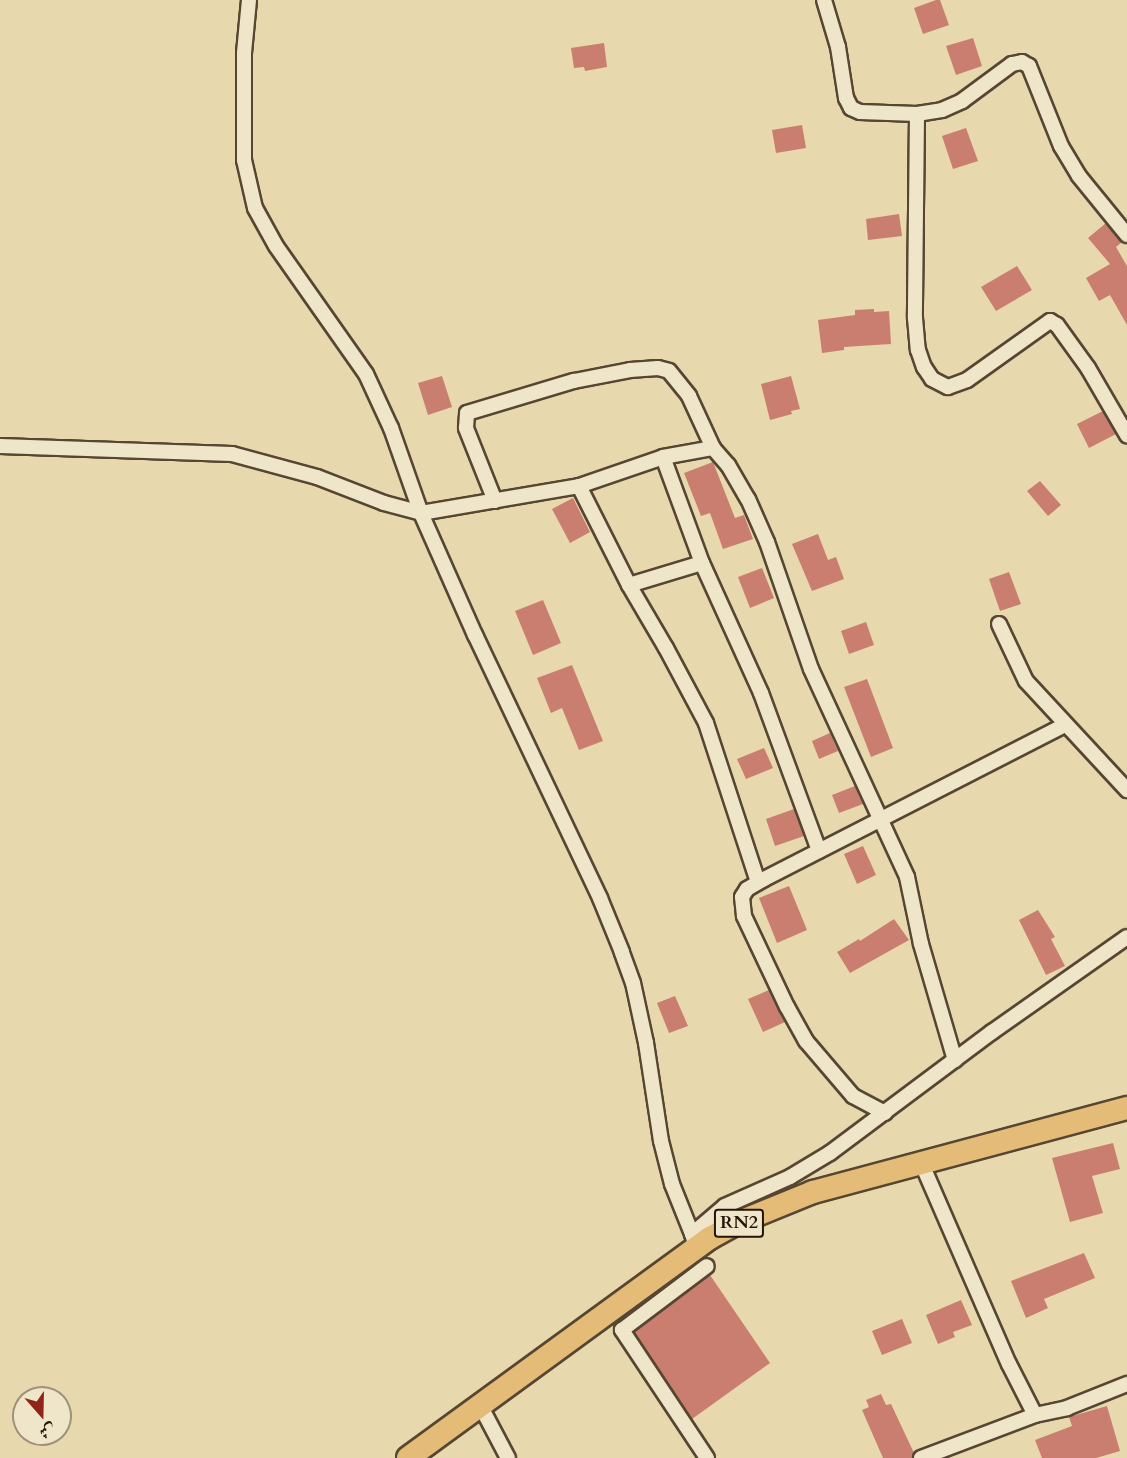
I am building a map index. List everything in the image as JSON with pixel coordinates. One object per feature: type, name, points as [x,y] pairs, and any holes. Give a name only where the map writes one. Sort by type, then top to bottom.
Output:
[{"type":"main road","name":"RN2","points":[[408,1458],[737,1223],[813,1192],[1127,1108]]},
{"type":"street","points":[[249,0],[244,52],[244,160],[255,208],[276,246],[366,374],[391,428],[421,513],[485,657],[600,897],[633,983],[646,1043],[661,1141],[672,1184],[699,1249]]},
{"type":"street","points":[[824,0],[851,108],[860,112],[917,114],[942,110],[962,101],[1004,69],[1022,62],[1030,69],[1064,152],[1091,192],[1127,235]]},
{"type":"street","points":[[917,114],[915,318],[918,350],[924,367],[932,379],[948,387],[958,384],[977,374],[1050,321],[1057,325],[1088,368],[1127,435]]},
{"type":"street","points":[[495,501],[466,428],[467,413],[574,381],[630,370],[658,368],[669,371],[689,396],[713,448],[728,465],[748,499],[767,542],[811,669],[907,877],[921,944],[955,1059]]},
{"type":"street","points":[[0,446],[232,454],[308,474],[384,503],[421,513],[579,486],[663,457],[713,448]]},
{"type":"street","points":[[663,457],[702,563],[761,693],[819,851]]},
{"type":"street","points":[[579,486],[629,585],[706,723],[758,882]]},
{"type":"street","points":[[629,585],[702,563]]},
{"type":"street","points":[[999,624],[1026,681],[1127,790]]},
{"type":"street","points":[[885,1113],[853,1096],[826,1068],[806,1041],[787,1007],[744,916],[742,897],[747,889],[758,882],[1065,725]]},
{"type":"street","points":[[707,1458],[622,1330],[699,1249],[725,1206],[790,1177],[830,1153],[955,1059],[1127,937]]},
{"type":"street","points":[[921,1162],[1009,1364],[1035,1415]]},
{"type":"street","points":[[921,1458],[1035,1415],[1067,1407],[1127,1384]]},
{"type":"street","points":[[480,1405],[508,1458]]},
{"type":"building","points":[[940,0],[949,25],[923,34],[914,8]]},
{"type":"building","points":[[973,38],[982,66],[956,75],[946,46]]},
{"type":"building","points":[[604,43],[607,67],[585,71],[584,67],[574,68],[571,48]]},
{"type":"building","points":[[802,125],[806,148],[776,153],[772,130]]},
{"type":"building","points":[[966,128],[978,161],[953,169],[942,136]]},
{"type":"building","points":[[899,214],[902,236],[868,240],[866,219]]},
{"type":"building","points":[[1106,223],[1122,242],[1116,247],[1127,266],[1127,325],[1110,295],[1099,301],[1086,278],[1110,264],[1088,238]]},
{"type":"building","points":[[1017,266],[1032,290],[996,311],[981,287]]},
{"type":"building","points":[[874,309],[874,312],[889,311],[891,344],[844,347],[844,350],[822,353],[818,320],[855,315],[855,310]]},
{"type":"building","points":[[442,376],[452,407],[428,415],[418,383]]},
{"type":"building","points":[[791,376],[800,409],[791,411],[792,414],[770,420],[761,384]]},
{"type":"building","points":[[1103,411],[1116,434],[1089,448],[1077,424]]},
{"type":"building","points":[[713,462],[735,518],[744,515],[753,539],[723,549],[710,513],[701,516],[684,473]]},
{"type":"building","points":[[1040,481],[1061,505],[1048,516],[1027,491]]},
{"type":"building","points":[[573,498],[590,532],[570,543],[552,509]]},
{"type":"building","points":[[818,534],[828,560],[836,557],[844,579],[812,591],[792,544]]},
{"type":"building","points":[[762,568],[774,598],[750,608],[738,577]]},
{"type":"building","points":[[1009,572],[1021,604],[1000,611],[989,579]]},
{"type":"building","points":[[543,600],[561,643],[533,655],[515,611]]},
{"type":"building","points":[[866,622],[874,645],[849,654],[841,631]]},
{"type":"building","points":[[572,665],[603,741],[579,750],[562,708],[551,713],[537,678]]},
{"type":"building","points":[[867,679],[893,748],[871,757],[844,687]]},
{"type":"building","points":[[830,733],[838,751],[819,759],[812,741]]},
{"type":"building","points":[[764,748],[773,768],[746,779],[737,759]]},
{"type":"building","points":[[855,786],[863,804],[839,813],[832,795]]},
{"type":"building","points":[[794,809],[804,836],[775,846],[766,819]]},
{"type":"building","points":[[863,846],[876,875],[857,884],[844,854]]},
{"type":"building","points":[[789,886],[807,930],[777,943],[759,898]]},
{"type":"building","points":[[1038,910],[1055,937],[1051,939],[1065,966],[1046,975],[1019,920]]},
{"type":"building","points":[[894,919],[909,940],[850,973],[837,952],[859,939],[860,941]]},
{"type":"building","points":[[769,990],[785,1022],[763,1032],[748,999]]},
{"type":"building","points":[[675,996],[688,1026],[669,1033],[657,1003]]},
{"type":"building","points":[[1113,1143],[1120,1169],[1092,1176],[1103,1213],[1070,1222],[1052,1158]]},
{"type":"building","points":[[1084,1253],[1095,1278],[1044,1299],[1048,1308],[1026,1318],[1011,1281]]},
{"type":"building","points":[[710,1275],[770,1363],[692,1419],[634,1332]]},
{"type":"building","points":[[961,1300],[972,1325],[953,1332],[955,1337],[938,1344],[926,1315]]},
{"type":"building","points":[[902,1319],[912,1343],[882,1355],[872,1331]]},
{"type":"building","points":[[881,1394],[886,1405],[891,1404],[914,1453],[912,1458],[883,1458],[862,1410],[869,1407],[866,1400]]},
{"type":"building","points":[[1107,1406],[1120,1451],[1096,1458],[1042,1458],[1035,1440],[1072,1426],[1069,1417]]}]
